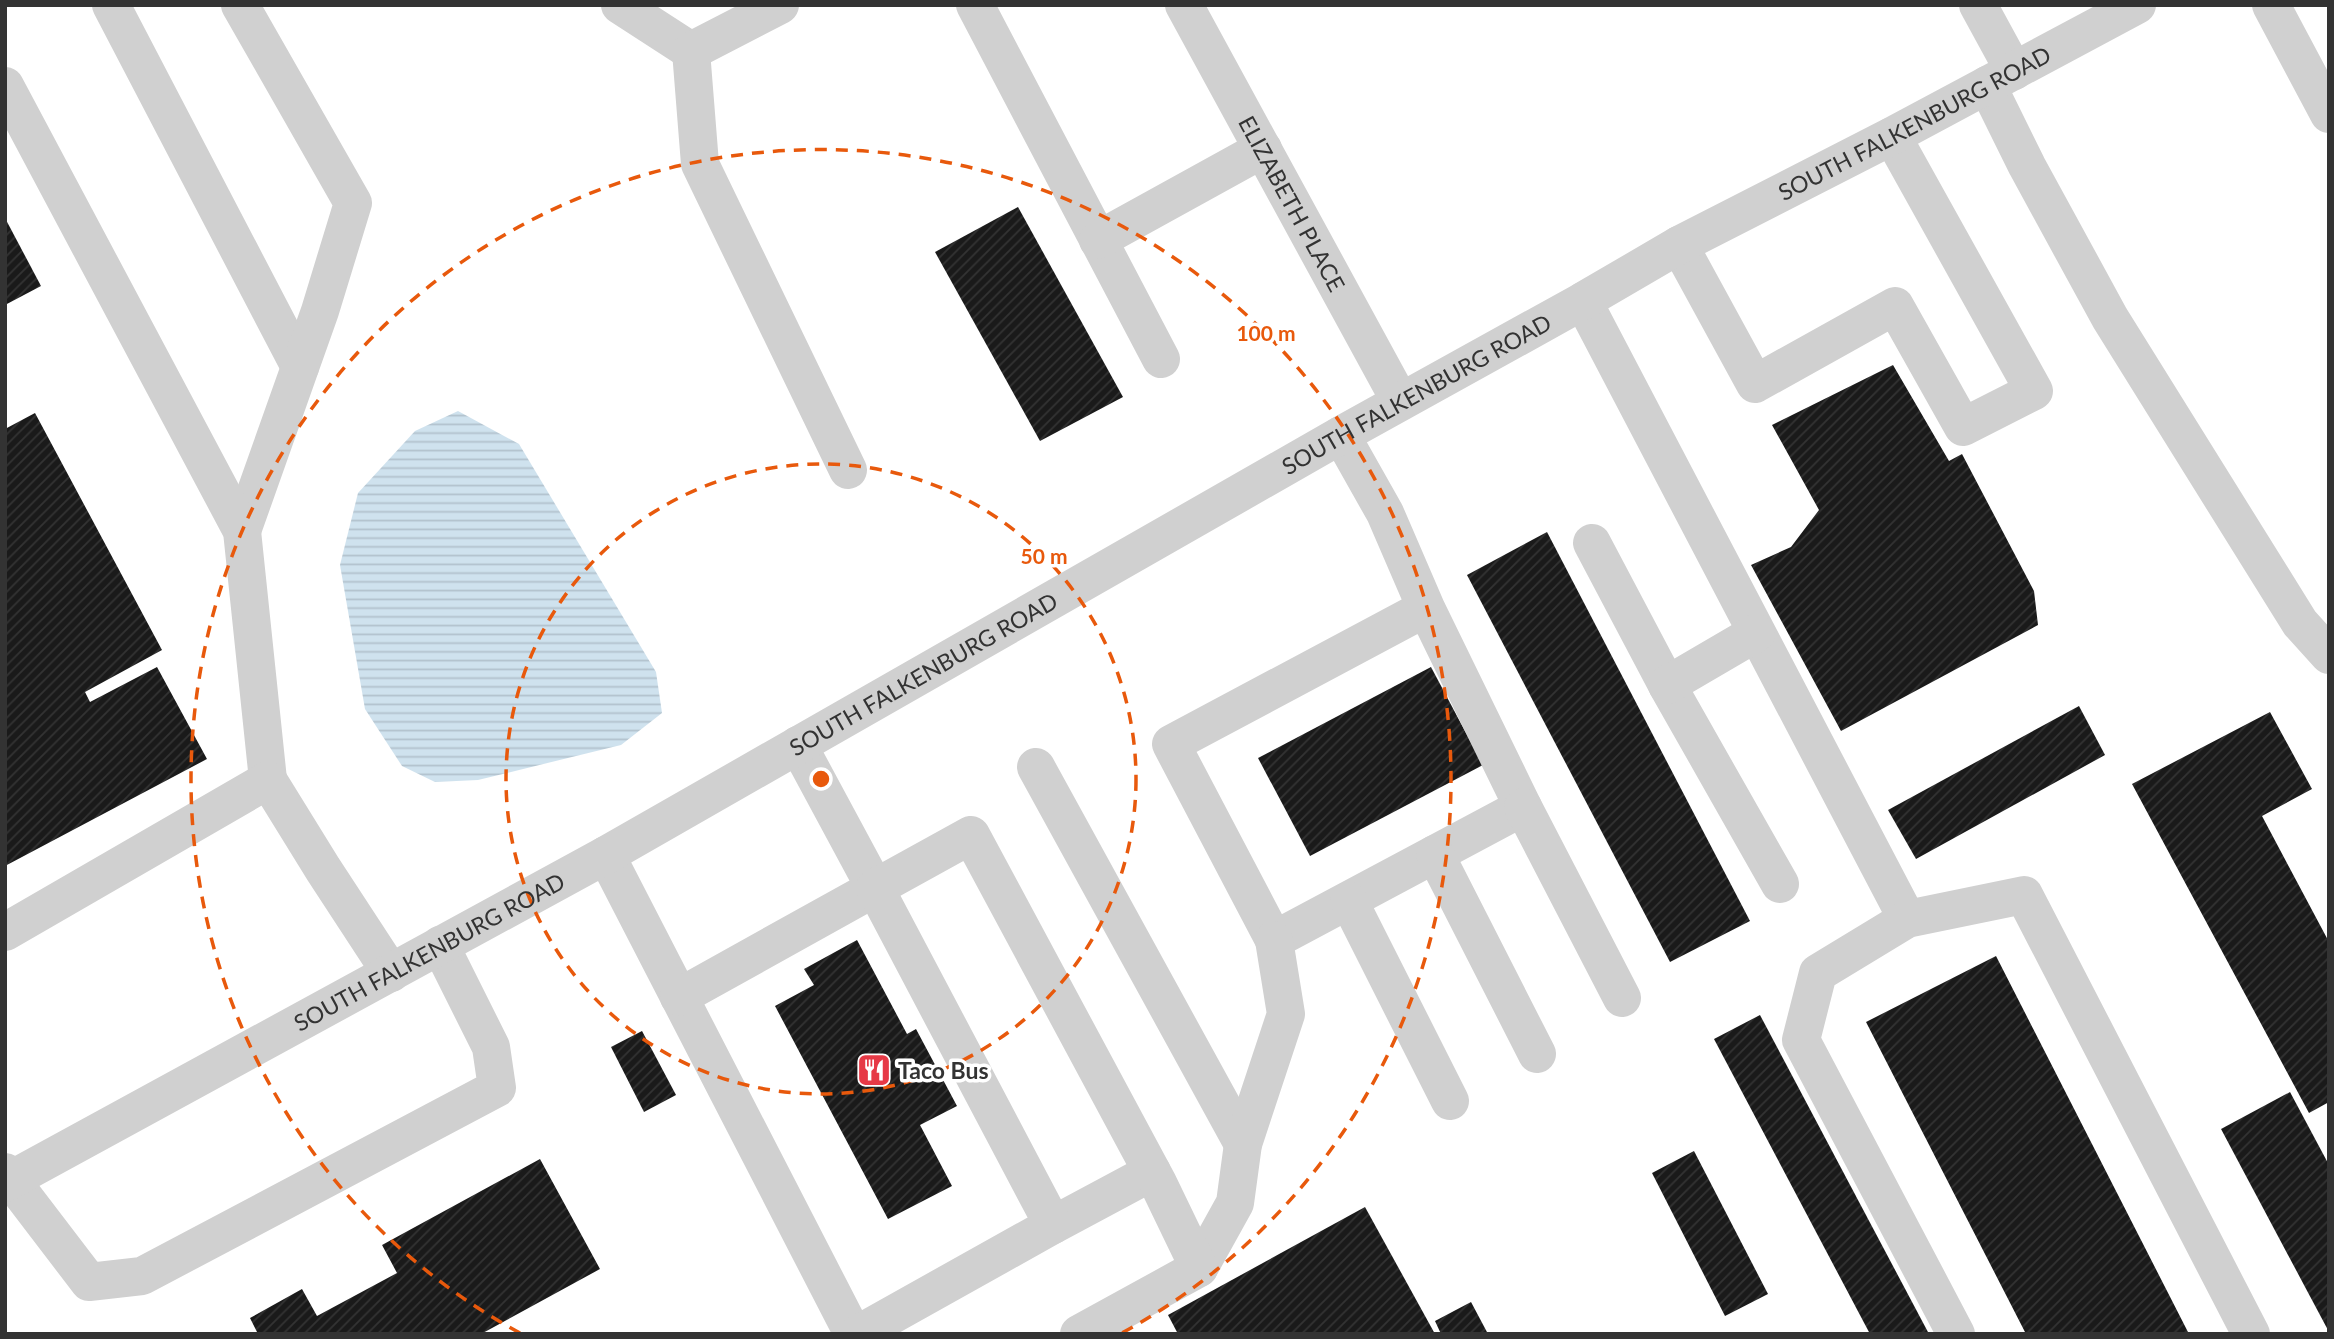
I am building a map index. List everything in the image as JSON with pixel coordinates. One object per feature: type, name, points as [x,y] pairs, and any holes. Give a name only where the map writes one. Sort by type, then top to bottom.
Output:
[{"type":"street","points":[[111,5],[300,367]]},
{"type":"street","points":[[240,5],[353,204],[320,312],[242,531]]},
{"type":"street","points":[[620,5],[691,51]]},
{"type":"street","points":[[691,51],[780,5]]},
{"type":"street","points":[[975,5],[1160,359]]},
{"type":"street","name":"ELIZABETH PLACE","points":[[1184,5],[1400,401]]},
{"type":"street","points":[[1978,5],[2027,166],[2110,318],[2300,623],[2329,654]]},
{"type":"street","name":"SOUTH FALKENBURG ROAD","points":[[7,1178],[606,855],[1340,435],[1679,245],[1892,136],[2137,5]]},
{"type":"street","points":[[2271,5],[2329,114]]},
{"type":"street","points":[[691,51],[700,164],[848,470]]},
{"type":"street","points":[[5,86],[242,531],[268,780],[391,973]]},
{"type":"street","points":[[1679,245],[1755,384],[1895,306],[1963,427],[2034,391],[1892,136]]},
{"type":"street","points":[[1098,240],[1263,149]]},
{"type":"street","points":[[1583,301],[1907,919]]},
{"type":"street","points":[[1340,435],[1385,513],[1426,608],[1523,807],[1622,998]]},
{"type":"street","points":[[1592,543],[1667,685],[1780,884]]},
{"type":"street","points":[[1079,1334],[1199,1268],[1235,1203],[1243,1144],[1286,1014],[1274,940],[1171,744],[1426,608]]},
{"type":"street","points":[[1667,685],[1756,633]]},
{"type":"street","points":[[798,745],[1053,1225]]},
{"type":"street","points":[[1036,766],[1243,1144]]},
{"type":"street","points":[[5,932],[268,780]]},
{"type":"street","points":[[1274,940],[1523,807]]},
{"type":"street","points":[[679,997],[971,835],[1152,1172],[1199,1268]]},
{"type":"street","points":[[1435,854],[1537,1054]]},
{"type":"street","points":[[606,855],[855,1334],[1152,1172]]},
{"type":"street","points":[[1956,1334],[1801,1040],[1818,973],[1907,919],[2024,895],[2251,1334]]},
{"type":"street","points":[[1349,901],[1450,1101]]},
{"type":"street","points":[[7,1178],[89,1282],[142,1276],[497,1088],[491,1047],[440,946]]},
{"type":"water","points":[[458,411],[519,444],[656,672],[662,713],[621,745],[478,780],[435,782],[402,766],[365,709],[340,565],[358,493],[415,431]]},
{"type":"building","points":[[1018,207],[1123,397],[1040,441],[935,252]]},
{"type":"building","points":[[5,218],[41,286],[5,305]]},
{"type":"building","points":[[1893,365],[1949,461],[1962,454],[2034,591],[2038,625],[1841,731],[1751,565],[1791,547],[1819,510],[1772,425]]},
{"type":"building","points":[[35,413],[162,650],[85,692],[90,702],[157,667],[207,759],[5,866],[5,429]]},
{"type":"building","points":[[1547,532],[1750,921],[1670,962],[1467,575]]},
{"type":"building","points":[[1431,667],[1483,765],[1310,856],[1258,758]]},
{"type":"building","points":[[2079,706],[2105,755],[1916,859],[1888,810]]},
{"type":"building","points":[[2270,712],[2312,789],[2262,816],[2329,942],[2329,1102],[2309,1113],[2132,784]]},
{"type":"building","name":"Taco Bus","points":[[857,940],[907,1034],[916,1029],[957,1106],[920,1125],[952,1186],[888,1219],[775,1006],[814,985],[804,969]]},
{"type":"building","points":[[1996,956],[2189,1334],[2026,1334],[1866,1022]]},
{"type":"building","points":[[1760,1015],[1929,1334],[1870,1334],[1714,1039]]},
{"type":"building","points":[[642,1031],[676,1095],[644,1112],[611,1047]]},
{"type":"building","points":[[2290,1092],[2329,1165],[2329,1332],[2221,1129]]},
{"type":"building","points":[[1694,1151],[1768,1294],[1725,1316],[1652,1173]]},
{"type":"building","points":[[540,1159],[600,1269],[481,1334],[258,1334],[250,1318],[302,1289],[317,1316],[397,1273],[382,1245]]},
{"type":"building","points":[[1365,1207],[1435,1334],[1178,1334],[1168,1315]]},
{"type":"building","points":[[1471,1302],[1488,1334],[1441,1334],[1435,1321]]},
{"type":"place","name":"Taco Bus","points":[[874,1070]]}]
